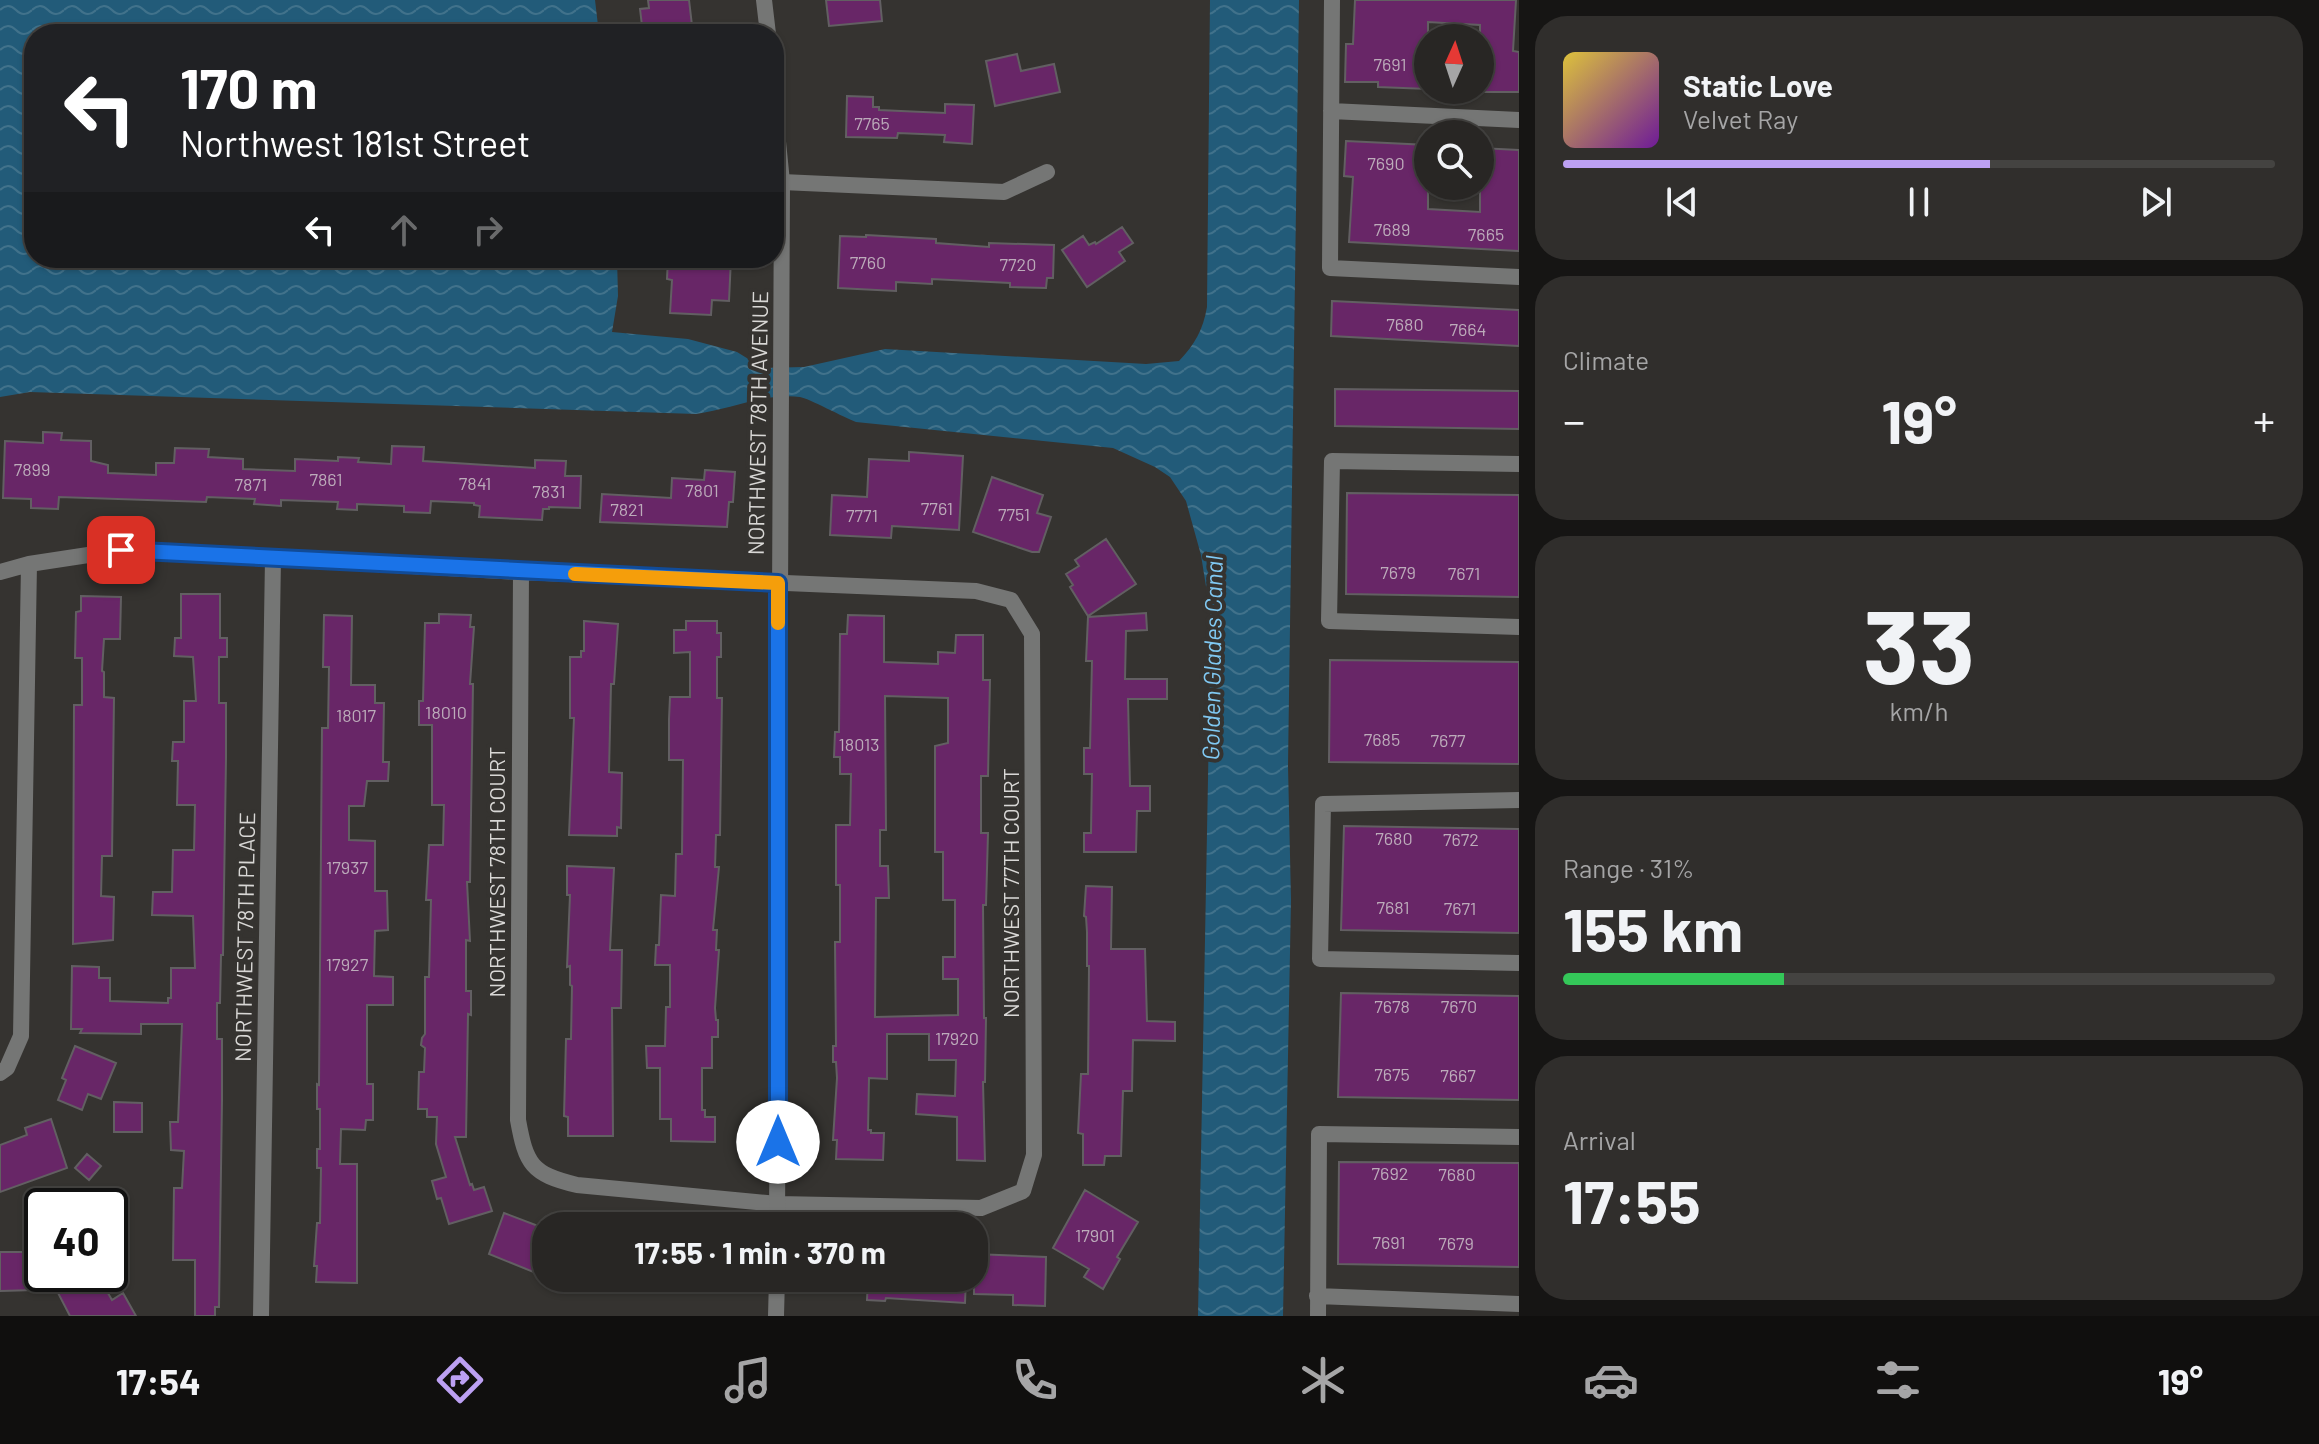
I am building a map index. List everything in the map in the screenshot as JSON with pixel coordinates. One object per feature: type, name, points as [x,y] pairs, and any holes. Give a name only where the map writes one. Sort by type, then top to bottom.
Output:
[{"type":"street","points":[[764,0],[767,24]]},
{"type":"street","points":[[1332,0],[1330,268],[1519,277]]},
{"type":"street","points":[[1331,111],[1519,120]]},
{"type":"street","points":[[784,182],[1004,192],[1047,172]]},
{"type":"street","name":"NORTHWEST 78TH AVENUE","points":[[778,1212],[782,268]]},
{"type":"street","points":[[1519,464],[1332,461],[1329,621],[1519,627]]},
{"type":"street","points":[[0,572],[29,564],[121,550],[778,583]]},
{"type":"street","name":"NORTHWEST 78TH PLACE","points":[[261,1316],[273,558]]},
{"type":"street","points":[[3,1071],[21,1036],[29,564]]},
{"type":"street","name":"NORTHWEST 78TH COURT","points":[[521,572],[518,1120],[524,1153],[536,1168],[554,1180],[577,1185],[778,1204]]},
{"type":"street","name":"NORTHWEST 77TH COURT","points":[[778,583],[976,591],[1011,600],[1032,634],[1034,1155],[1023,1191],[981,1208],[778,1204]]},
{"type":"street","points":[[1519,800],[1323,804],[1320,959],[1519,963]]},
{"type":"street","points":[[1318,1316],[1319,1134],[1519,1137]]},
{"type":"street","points":[[776,1316],[777,1292]]},
{"type":"street","points":[[1317,1296],[1519,1304]]},
{"type":"water","name":"Golden Glades Canal","points":[[0,0],[595,0],[598,24],[24,24],[24,268],[617,268],[618,296],[612,332],[688,339],[737,352],[763,368],[804,367],[885,349],[1146,364],[1179,361],[1198,336],[1207,307],[1210,0],[1299,0],[1288,766],[1291,900],[1283,1316],[1198,1316],[1211,618],[1201,555],[1186,501],[1170,477],[1113,448],[856,422],[811,401],[787,396],[696,414],[30,392],[0,397]]},
{"type":"building","points":[[648,0],[689,0],[692,24],[642,24],[640,9],[649,8]]},
{"type":"building","points":[[826,0],[880,0],[882,21],[829,26]]},
{"type":"building","points":[[1355,0],[1516,0],[1513,51],[1519,52],[1519,92],[1494,92],[1494,24],[1414,24],[1414,88],[1378,87],[1378,82],[1345,82],[1346,44],[1353,44]]},
{"type":"building","points":[[1017,54],[1021,71],[1054,64],[1060,92],[995,106],[986,61]]},
{"type":"building","points":[[847,96],[873,97],[873,107],[879,107],[879,110],[945,113],[945,104],[974,105],[972,144],[944,142],[945,135],[898,133],[897,138],[846,137]]},
{"type":"building","points":[[1346,141],[1414,144],[1414,200],[1428,200],[1428,209],[1480,212],[1480,200],[1494,200],[1494,149],[1519,150],[1519,251],[1349,242],[1353,177],[1344,176]]},
{"type":"building","points":[[1122,227],[1133,243],[1119,252],[1125,261],[1087,287],[1062,250],[1083,236],[1089,245],[1096,244]]},
{"type":"building","points":[[840,236],[936,239],[936,243],[989,247],[989,243],[1054,245],[1053,278],[1047,278],[1046,288],[932,279],[932,284],[896,282],[896,291],[838,288]]},
{"type":"building","points":[[668,268],[731,268],[729,301],[712,300],[711,315],[670,313],[672,280],[667,279]]},
{"type":"building","points":[[1332,301],[1519,310],[1519,346],[1331,336]]},
{"type":"building","points":[[1335,389],[1519,391],[1519,429],[1335,426]]},
{"type":"building","points":[[43,432],[62,433],[61,440],[91,441],[91,461],[108,465],[108,473],[156,475],[156,463],[174,463],[175,448],[209,449],[208,457],[243,459],[243,469],[295,471],[295,459],[338,461],[338,457],[359,458],[358,462],[391,464],[392,446],[424,447],[423,461],[535,468],[535,460],[566,461],[565,476],[581,476],[580,508],[549,507],[543,509],[542,520],[479,517],[480,506],[474,503],[431,501],[430,513],[404,512],[404,506],[357,504],[357,510],[337,509],[338,502],[281,500],[281,506],[254,504],[255,499],[207,497],[206,502],[59,497],[58,509],[31,508],[31,499],[3,498],[5,441],[43,443]]},
{"type":"building","points":[[909,452],[963,456],[959,530],[892,526],[891,538],[830,535],[832,495],[867,497],[869,459],[909,461]]},
{"type":"building","points":[[705,470],[735,472],[727,527],[600,522],[602,494],[671,498],[672,478],[704,480]]},
{"type":"building","points":[[992,477],[1043,495],[1037,513],[1051,517],[1039,552],[973,532]]},
{"type":"building","points":[[1347,493],[1519,495],[1519,597],[1346,594]]},
{"type":"building","points":[[1106,539],[1136,584],[1088,616],[1070,587],[1073,585],[1066,574],[1079,566],[1075,560]]},
{"type":"building","points":[[181,594],[220,594],[220,638],[227,638],[227,657],[219,657],[219,703],[226,703],[226,758],[223,955],[220,1003],[217,1003],[217,1039],[222,1039],[222,1100],[219,1307],[215,1307],[215,1316],[195,1316],[195,1260],[173,1260],[174,1188],[182,1188],[184,1151],[171,1150],[170,1122],[178,1122],[182,1024],[141,1024],[141,1034],[80,1033],[82,1029],[71,1029],[72,966],[99,967],[99,978],[110,978],[110,1001],[168,1003],[168,998],[171,998],[171,968],[195,968],[193,916],[152,915],[153,892],[172,892],[173,850],[194,850],[195,805],[177,805],[178,761],[172,761],[173,742],[184,742],[184,701],[196,701],[193,657],[174,656],[175,638],[181,638]]},
{"type":"building","points":[[81,596],[121,597],[120,639],[104,639],[102,671],[104,697],[114,698],[112,856],[102,856],[101,896],[114,897],[113,940],[73,944],[74,705],[82,705],[82,658],[75,658],[76,612],[81,611]]},
{"type":"building","points":[[1146,613],[1147,630],[1126,631],[1125,679],[1167,679],[1167,699],[1128,699],[1130,786],[1150,786],[1150,811],[1137,811],[1136,852],[1084,852],[1084,833],[1091,833],[1092,774],[1084,774],[1084,748],[1090,748],[1092,661],[1086,661],[1088,617]]},
{"type":"building","points":[[439,614],[471,615],[470,627],[474,627],[470,684],[473,684],[470,882],[467,882],[470,941],[466,940],[466,991],[471,991],[471,1015],[468,1014],[466,1137],[455,1137],[470,1185],[474,1190],[484,1187],[492,1211],[449,1224],[432,1181],[446,1177],[436,1144],[437,1117],[427,1117],[427,1109],[418,1109],[419,1072],[424,1072],[425,1048],[421,1045],[425,1034],[425,977],[429,977],[431,900],[426,900],[429,845],[443,845],[444,805],[432,805],[432,725],[419,725],[419,701],[423,701],[425,623],[439,623]]},
{"type":"building","points":[[324,615],[352,616],[351,685],[375,685],[375,703],[384,703],[383,762],[389,762],[388,781],[367,781],[364,806],[349,806],[349,840],[375,841],[375,891],[387,891],[388,930],[375,931],[374,976],[393,977],[393,1005],[367,1005],[367,1084],[373,1084],[373,1120],[366,1120],[365,1130],[341,1129],[340,1164],[357,1164],[357,1283],[316,1282],[317,1266],[314,1266],[317,1223],[320,1223],[321,1168],[317,1168],[320,1109],[317,1109],[317,1084],[322,728],[328,728],[329,667],[323,667]]},
{"type":"building","points":[[848,615],[884,616],[884,662],[938,664],[938,652],[955,653],[956,635],[983,635],[983,680],[990,680],[988,776],[981,776],[981,833],[988,833],[986,905],[983,905],[985,1161],[957,1160],[957,1117],[916,1114],[917,1094],[955,1096],[956,1060],[929,1060],[929,1034],[887,1034],[887,1079],[869,1078],[868,1130],[884,1133],[883,1160],[836,1159],[837,1140],[833,1140],[837,1078],[833,1046],[836,1046],[835,942],[840,942],[840,885],[836,885],[836,825],[850,825],[851,774],[840,774],[840,757],[834,757],[835,732],[839,732],[840,634],[847,634]],"holes":[[[885,696],[948,698],[948,743],[935,746],[935,852],[943,852],[943,900],[955,900],[955,957],[943,957],[943,979],[958,979],[958,1015],[875,1017],[876,898],[889,898],[888,866],[880,866],[880,830],[886,830]]]},
{"type":"building","points":[[584,621],[618,624],[614,684],[611,684],[609,772],[622,773],[621,828],[617,827],[617,836],[569,835],[574,718],[570,718],[570,657],[581,657],[581,651],[584,651]]},
{"type":"building","points":[[686,621],[717,621],[717,633],[721,633],[721,657],[717,657],[717,698],[722,698],[720,835],[716,835],[715,867],[719,867],[713,930],[717,930],[716,950],[719,950],[715,1008],[718,1037],[712,1037],[712,1068],[702,1068],[702,1110],[705,1110],[705,1117],[715,1117],[715,1142],[671,1141],[671,1119],[660,1119],[660,1068],[647,1068],[646,1046],[665,1046],[666,1007],[670,1007],[670,965],[655,965],[661,895],[675,896],[676,854],[682,854],[683,760],[669,760],[669,719],[670,697],[690,697],[690,652],[674,653],[674,630],[686,630]]},
{"type":"building","points":[[1330,660],[1519,662],[1519,764],[1329,762]]},
{"type":"building","points":[[1344,826],[1519,829],[1519,933],[1341,930]]},
{"type":"building","points":[[567,866],[614,868],[610,950],[622,950],[621,1008],[612,1008],[613,1136],[568,1136],[568,1117],[564,1116],[566,1039],[571,1039],[572,986],[570,966],[567,967],[570,895],[567,895]]},
{"type":"building","points":[[1086,886],[1112,887],[1111,949],[1145,949],[1147,1021],[1175,1022],[1175,1041],[1133,1040],[1132,1091],[1123,1091],[1121,1156],[1105,1156],[1104,1165],[1083,1165],[1083,1134],[1078,1133],[1081,1074],[1088,1074]]},
{"type":"building","points":[[1341,993],[1519,996],[1519,1100],[1338,1097]]},
{"type":"building","points":[[75,1046],[116,1063],[101,1099],[88,1094],[82,1110],[58,1100],[66,1080],[62,1078]]},
{"type":"building","points":[[114,1102],[142,1103],[142,1132],[114,1132]]},
{"type":"building","points":[[51,1119],[67,1168],[0,1192],[0,1145],[27,1135],[25,1128]]},
{"type":"building","points":[[87,1154],[101,1166],[89,1180],[75,1168]]},
{"type":"building","points":[[1339,1162],[1519,1163],[1519,1267],[1338,1264]]},
{"type":"building","points":[[1085,1190],[1138,1222],[1117,1257],[1120,1259],[1103,1289],[1084,1277],[1089,1269],[1053,1248]]},
{"type":"building","points":[[504,1213],[532,1224],[532,1271],[489,1254]]},
{"type":"building","points":[[0,1252],[24,1252],[24,1290],[0,1291]]},
{"type":"building","points":[[988,1255],[1046,1257],[1045,1306],[1013,1305],[1013,1295],[974,1294],[988,1292]]},
{"type":"building","points":[[58,1292],[107,1292],[112,1300],[123,1293],[136,1316],[70,1316]]},
{"type":"building","points":[[867,1292],[965,1292],[965,1303],[886,1298],[885,1301],[867,1300]]},
{"type":"slow traffic","points":[[575,574],[778,583],[778,623]]},
{"type":"route","points":[[121,550],[778,583],[778,1142]]}]
